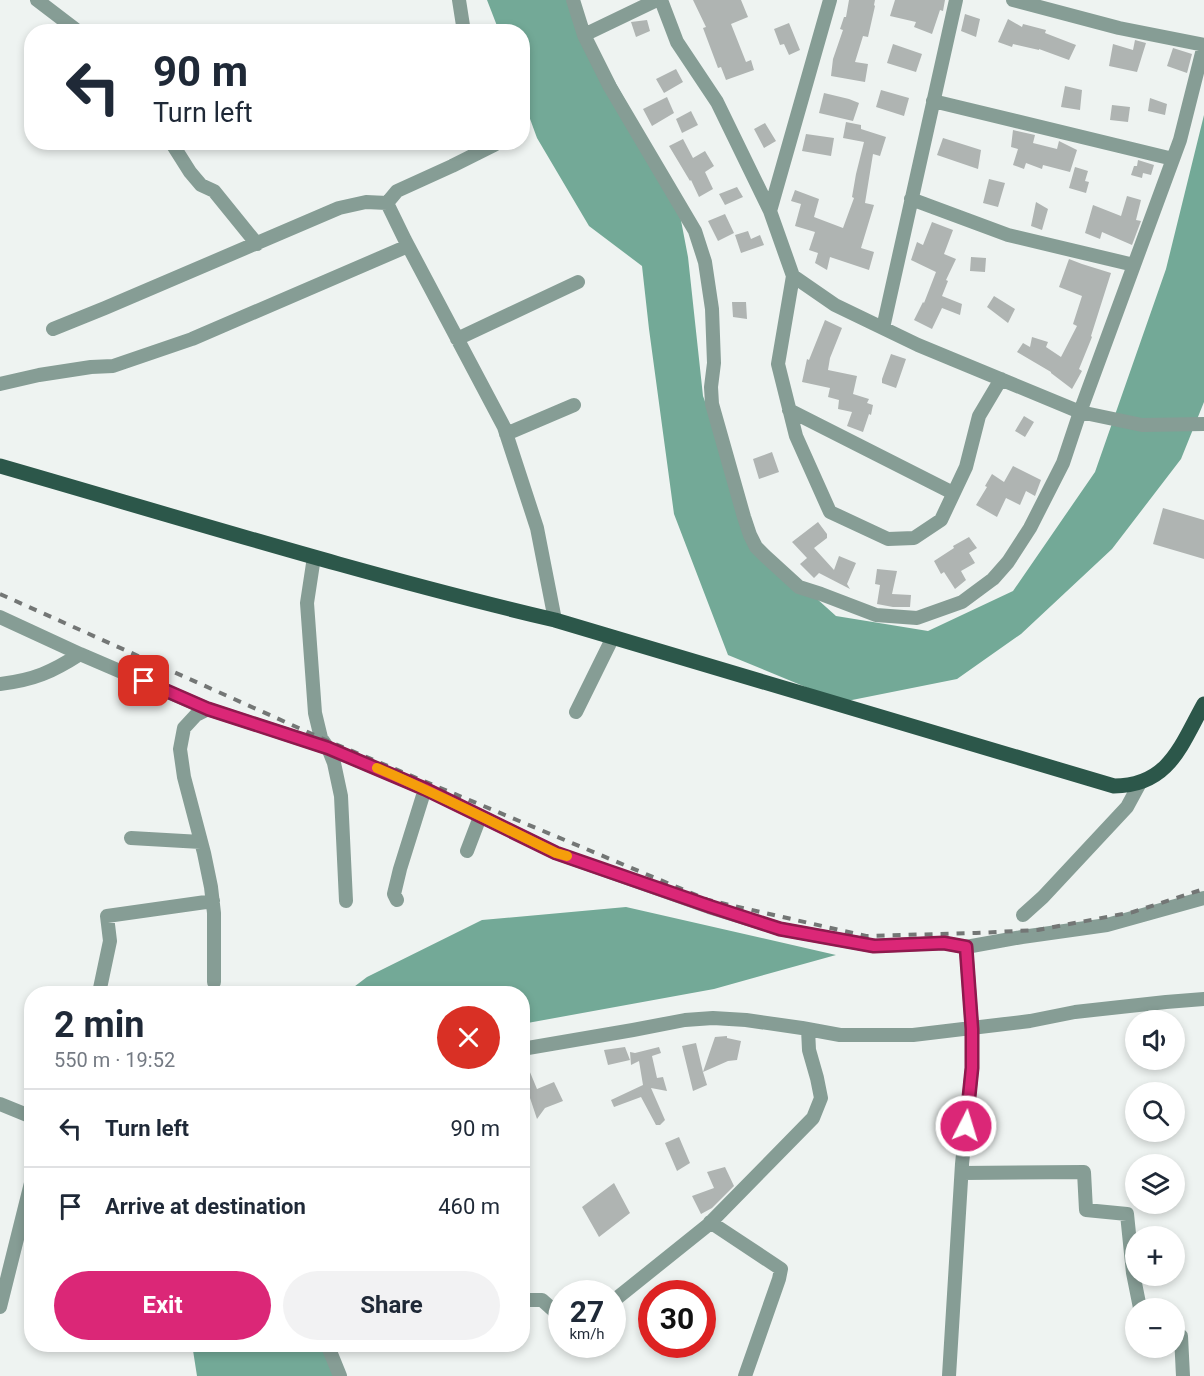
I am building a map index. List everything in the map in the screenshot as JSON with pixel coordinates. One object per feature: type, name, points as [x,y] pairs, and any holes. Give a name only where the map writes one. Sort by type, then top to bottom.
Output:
[{"type":"main road","points":[[0,466],[314,557],[482,603],[555,620],[1114,786],[1140,783],[1164,770],[1175,756],[1204,704]]},
{"type":"street","points":[[37,0],[68,24]]},
{"type":"street","points":[[459,0],[463,24]]},
{"type":"street","points":[[573,0],[584,35],[610,87],[695,231],[705,262],[712,309],[714,363],[711,387],[712,404],[744,517],[756,547],[799,587],[876,615],[917,618],[962,602],[993,579],[1008,562],[1030,528],[1063,463],[1180,140],[1204,45],[1119,28],[1035,3],[1013,0]]},
{"type":"street","points":[[584,35],[659,0],[677,42],[717,102],[770,211],[793,276],[778,364],[796,436],[830,512],[888,539],[914,538],[940,520],[966,467],[979,416],[1001,379]]},
{"type":"street","points":[[770,211],[830,0]]},
{"type":"street","points":[[883,328],[956,0]]},
{"type":"street","points":[[933,101],[1173,159]]},
{"type":"street","points":[[176,150],[201,185],[214,191],[256,243]]},
{"type":"street","points":[[387,203],[397,191],[484,150]]},
{"type":"street","points":[[911,199],[1008,235],[1134,265]]},
{"type":"street","points":[[53,329],[339,208],[366,202],[387,203]]},
{"type":"street","points":[[387,203],[507,434],[537,528],[555,620]]},
{"type":"street","points":[[0,384],[39,375],[113,366],[192,339],[408,246]]},
{"type":"street","points":[[793,276],[835,305],[918,345],[1080,412],[1142,425],[1204,423]]},
{"type":"street","points":[[457,339],[578,282]]},
{"type":"street","points":[[507,434],[574,405]]},
{"type":"street","points":[[789,410],[953,493]]},
{"type":"street","points":[[314,557],[307,603],[315,713],[321,738],[334,763],[341,796],[346,901]]},
{"type":"street","points":[[0,617],[208,709],[328,748],[425,789],[556,853],[780,929],[874,946],[944,943],[966,947],[1107,925],[1204,898]]},
{"type":"street","points":[[576,712],[613,638]]},
{"type":"street","points":[[0,684],[17,682],[57,669],[80,654]]},
{"type":"street","points":[[208,709],[196,714],[184,728],[180,749],[184,777],[211,887],[214,913],[214,982]]},
{"type":"street","points":[[1023,915],[1043,897],[1127,807],[1140,783]]},
{"type":"street","points":[[397,900],[394,894],[400,869],[425,789]]},
{"type":"street","points":[[466,851],[480,817]]},
{"type":"street","points":[[131,838],[201,842]]},
{"type":"street","points":[[100,986],[110,941],[107,916],[213,901]]},
{"type":"street","points":[[949,1376],[962,1173],[972,1068],[972,1029],[966,947]]},
{"type":"street","points":[[530,1048],[713,1017],[840,1035],[913,1035],[1030,1021],[1075,1012],[1204,999]]},
{"type":"street","points":[[626,1291],[710,1222],[813,1118],[821,1098],[809,1050],[808,1029]]},
{"type":"street","points":[[0,1104],[24,1114]]},
{"type":"street","points":[[962,1173],[1084,1172],[1086,1210],[1127,1214],[1138,1298]]},
{"type":"street","points":[[0,1307],[24,1211]]},
{"type":"street","points":[[710,1222],[781,1269],[745,1376]]},
{"type":"street","points":[[530,1300],[542,1300],[548,1305]]},
{"type":"street","points":[[330,1352],[340,1376]]},
{"type":"street","points":[[1182,1358],[1183,1376]]},
{"type":"shaded area","points":[[487,0],[569,0],[675,189],[688,257],[703,396],[757,545],[836,616],[928,631],[1013,591],[1095,472],[1166,269],[1204,115],[1204,402],[1181,459],[1112,549],[1021,634],[957,679],[842,702],[728,655],[674,514],[642,266],[589,226],[537,138],[530,119],[530,24],[496,24]]},
{"type":"shaded area","points":[[626,907],[836,955],[714,989],[530,1023],[530,986],[355,986],[367,977],[482,920]]},
{"type":"shaded area","points":[[193,1352],[324,1352],[336,1376],[197,1376]]},
{"type":"building","points":[[693,0],[741,0],[748,17],[731,24],[746,62],[751,60],[754,70],[726,80],[721,67],[718,68],[703,28],[706,27]]},
{"type":"building","points":[[849,0],[875,0],[868,37],[863,36],[855,62],[868,64],[865,82],[831,76],[833,59],[843,30],[840,29],[846,17]]},
{"type":"building","points":[[895,0],[945,0],[943,11],[940,10],[932,34],[914,27],[916,22],[890,16]]},
{"type":"building","points":[[965,14],[980,19],[976,37],[961,31]]},
{"type":"building","points":[[1008,19],[1022,27],[1023,24],[1046,30],[1045,33],[1076,45],[1069,60],[1039,49],[1013,44],[1012,47],[998,42]]},
{"type":"building","points":[[647,20],[650,31],[636,37],[631,22]]},
{"type":"building","points":[[789,23],[800,50],[789,55],[784,44],[780,45],[774,29]]},
{"type":"building","points":[[1135,40],[1146,43],[1137,72],[1109,66],[1113,44],[1133,50]]},
{"type":"building","points":[[893,44],[922,54],[916,72],[887,63]]},
{"type":"building","points":[[1173,48],[1192,54],[1187,73],[1167,66]]},
{"type":"building","points":[[676,69],[683,82],[664,93],[656,79]]},
{"type":"building","points":[[1065,86],[1082,90],[1080,110],[1061,107]]},
{"type":"building","points":[[881,90],[909,98],[904,116],[876,107]]},
{"type":"building","points":[[824,93],[859,103],[853,121],[819,113]]},
{"type":"building","points":[[667,97],[674,113],[652,126],[643,109]]},
{"type":"building","points":[[1150,98],[1167,104],[1165,115],[1148,111]]},
{"type":"building","points":[[1112,105],[1130,107],[1128,122],[1110,120]]},
{"type":"building","points":[[691,111],[698,125],[682,133],[676,119]]},
{"type":"building","points":[[846,122],[861,125],[861,129],[886,137],[880,156],[873,154],[865,203],[874,205],[861,248],[874,252],[869,270],[830,257],[827,270],[815,263],[818,253],[809,250],[815,232],[795,226],[801,204],[791,201],[795,190],[819,199],[814,217],[843,228],[854,198],[852,197],[856,174],[864,142],[843,138]]},
{"type":"building","points":[[765,123],[776,141],[764,148],[754,129]]},
{"type":"building","points":[[1013,130],[1035,135],[1033,143],[1057,149],[1059,141],[1077,150],[1070,172],[1043,165],[1042,169],[1026,163],[1024,169],[1013,165],[1018,149],[1011,147]]},
{"type":"building","points":[[806,134],[834,138],[831,156],[802,151]]},
{"type":"building","points":[[943,138],[981,150],[978,169],[937,155]]},
{"type":"building","points":[[683,139],[693,158],[705,151],[714,166],[705,172],[713,189],[699,197],[669,146]]},
{"type":"building","points":[[1138,160],[1154,165],[1151,175],[1143,173],[1142,178],[1131,175]]},
{"type":"building","points":[[1075,167],[1088,171],[1085,181],[1089,182],[1086,193],[1069,188]]},
{"type":"building","points":[[989,179],[1005,183],[998,207],[983,203]]},
{"type":"building","points":[[737,187],[743,197],[725,205],[719,194]]},
{"type":"building","points":[[1127,196],[1141,200],[1136,220],[1141,221],[1132,245],[1102,232],[1100,239],[1085,233],[1093,205],[1121,216]]},
{"type":"building","points":[[1036,202],[1048,209],[1042,230],[1031,226]]},
{"type":"building","points":[[725,214],[734,233],[718,241],[708,221]]},
{"type":"building","points":[[932,222],[953,230],[944,254],[956,259],[946,280],[948,281],[942,296],[962,304],[960,315],[942,308],[932,329],[914,320],[924,303],[936,272],[911,260],[917,242],[923,245]]},
{"type":"building","points":[[748,231],[751,239],[760,235],[764,245],[741,253],[735,235]]},
{"type":"building","points":[[971,257],[986,258],[985,272],[970,271]]},
{"type":"building","points":[[1069,259],[1111,273],[1092,337],[1079,369],[1082,371],[1072,389],[1051,372],[1017,352],[1023,343],[1030,347],[1032,337],[1048,342],[1046,347],[1061,357],[1077,326],[1073,324],[1082,296],[1059,287]]},
{"type":"building","points":[[994,296],[1015,309],[1008,323],[987,307]]},
{"type":"building","points":[[732,302],[746,302],[747,319],[733,317]]},
{"type":"building","points":[[825,320],[842,328],[830,358],[828,370],[857,376],[853,394],[869,399],[867,403],[873,405],[863,432],[847,426],[852,412],[838,409],[839,400],[828,397],[830,388],[802,382],[807,359],[809,360]]},
{"type":"building","points":[[891,354],[906,359],[896,388],[882,383]]},
{"type":"building","points":[[1024,416],[1034,422],[1025,437],[1015,431]]},
{"type":"building","points":[[772,452],[779,472],[759,479],[753,459]]},
{"type":"building","points":[[1013,466],[1041,480],[1035,496],[1026,491],[1020,505],[1006,498],[997,517],[976,505],[992,474],[1004,482]]},
{"type":"building","points":[[1163,508],[1204,520],[1204,559],[1153,544]]},
{"type":"building","points":[[818,522],[827,534],[827,538],[814,548],[834,570],[839,556],[856,563],[847,584],[850,589],[819,573],[814,578],[800,564],[807,558],[792,542]]},
{"type":"building","points":[[969,537],[977,548],[969,553],[975,563],[961,571],[966,580],[955,589],[944,572],[941,574],[934,561]]},
{"type":"building","points":[[877,569],[897,571],[892,594],[911,595],[910,607],[877,604],[880,585],[875,584]]},
{"type":"building","points":[[727,1036],[727,1038],[741,1041],[737,1060],[728,1061],[703,1072],[715,1037]]},
{"type":"building","points":[[696,1043],[707,1085],[693,1091],[682,1046]]},
{"type":"building","points":[[625,1047],[630,1060],[608,1065],[604,1050]]},
{"type":"building","points":[[659,1047],[661,1053],[652,1056],[657,1078],[663,1077],[667,1091],[651,1088],[665,1120],[660,1125],[656,1125],[641,1097],[614,1107],[611,1100],[643,1085],[639,1061],[631,1065],[630,1052],[635,1053]]},
{"type":"building","points":[[530,1072],[537,1089],[554,1082],[563,1101],[545,1108],[537,1119],[530,1098]]},
{"type":"building","points":[[679,1137],[690,1163],[677,1171],[665,1143]]},
{"type":"building","points":[[725,1167],[734,1186],[712,1208],[701,1214],[692,1196],[714,1188],[707,1172]]},
{"type":"building","points":[[614,1183],[630,1213],[599,1237],[582,1207]]},
{"type":"railway","points":[[0,594],[321,738],[708,900],[866,936],[1038,930],[1133,912],[1204,889]]},
{"type":"slow traffic","points":[[377,768],[556,853],[567,856]]},
{"type":"route","points":[[144,681],[208,709],[328,748],[425,789],[556,853],[780,929],[874,946],[944,943],[966,947],[972,1029],[972,1068],[966,1126]]}]
